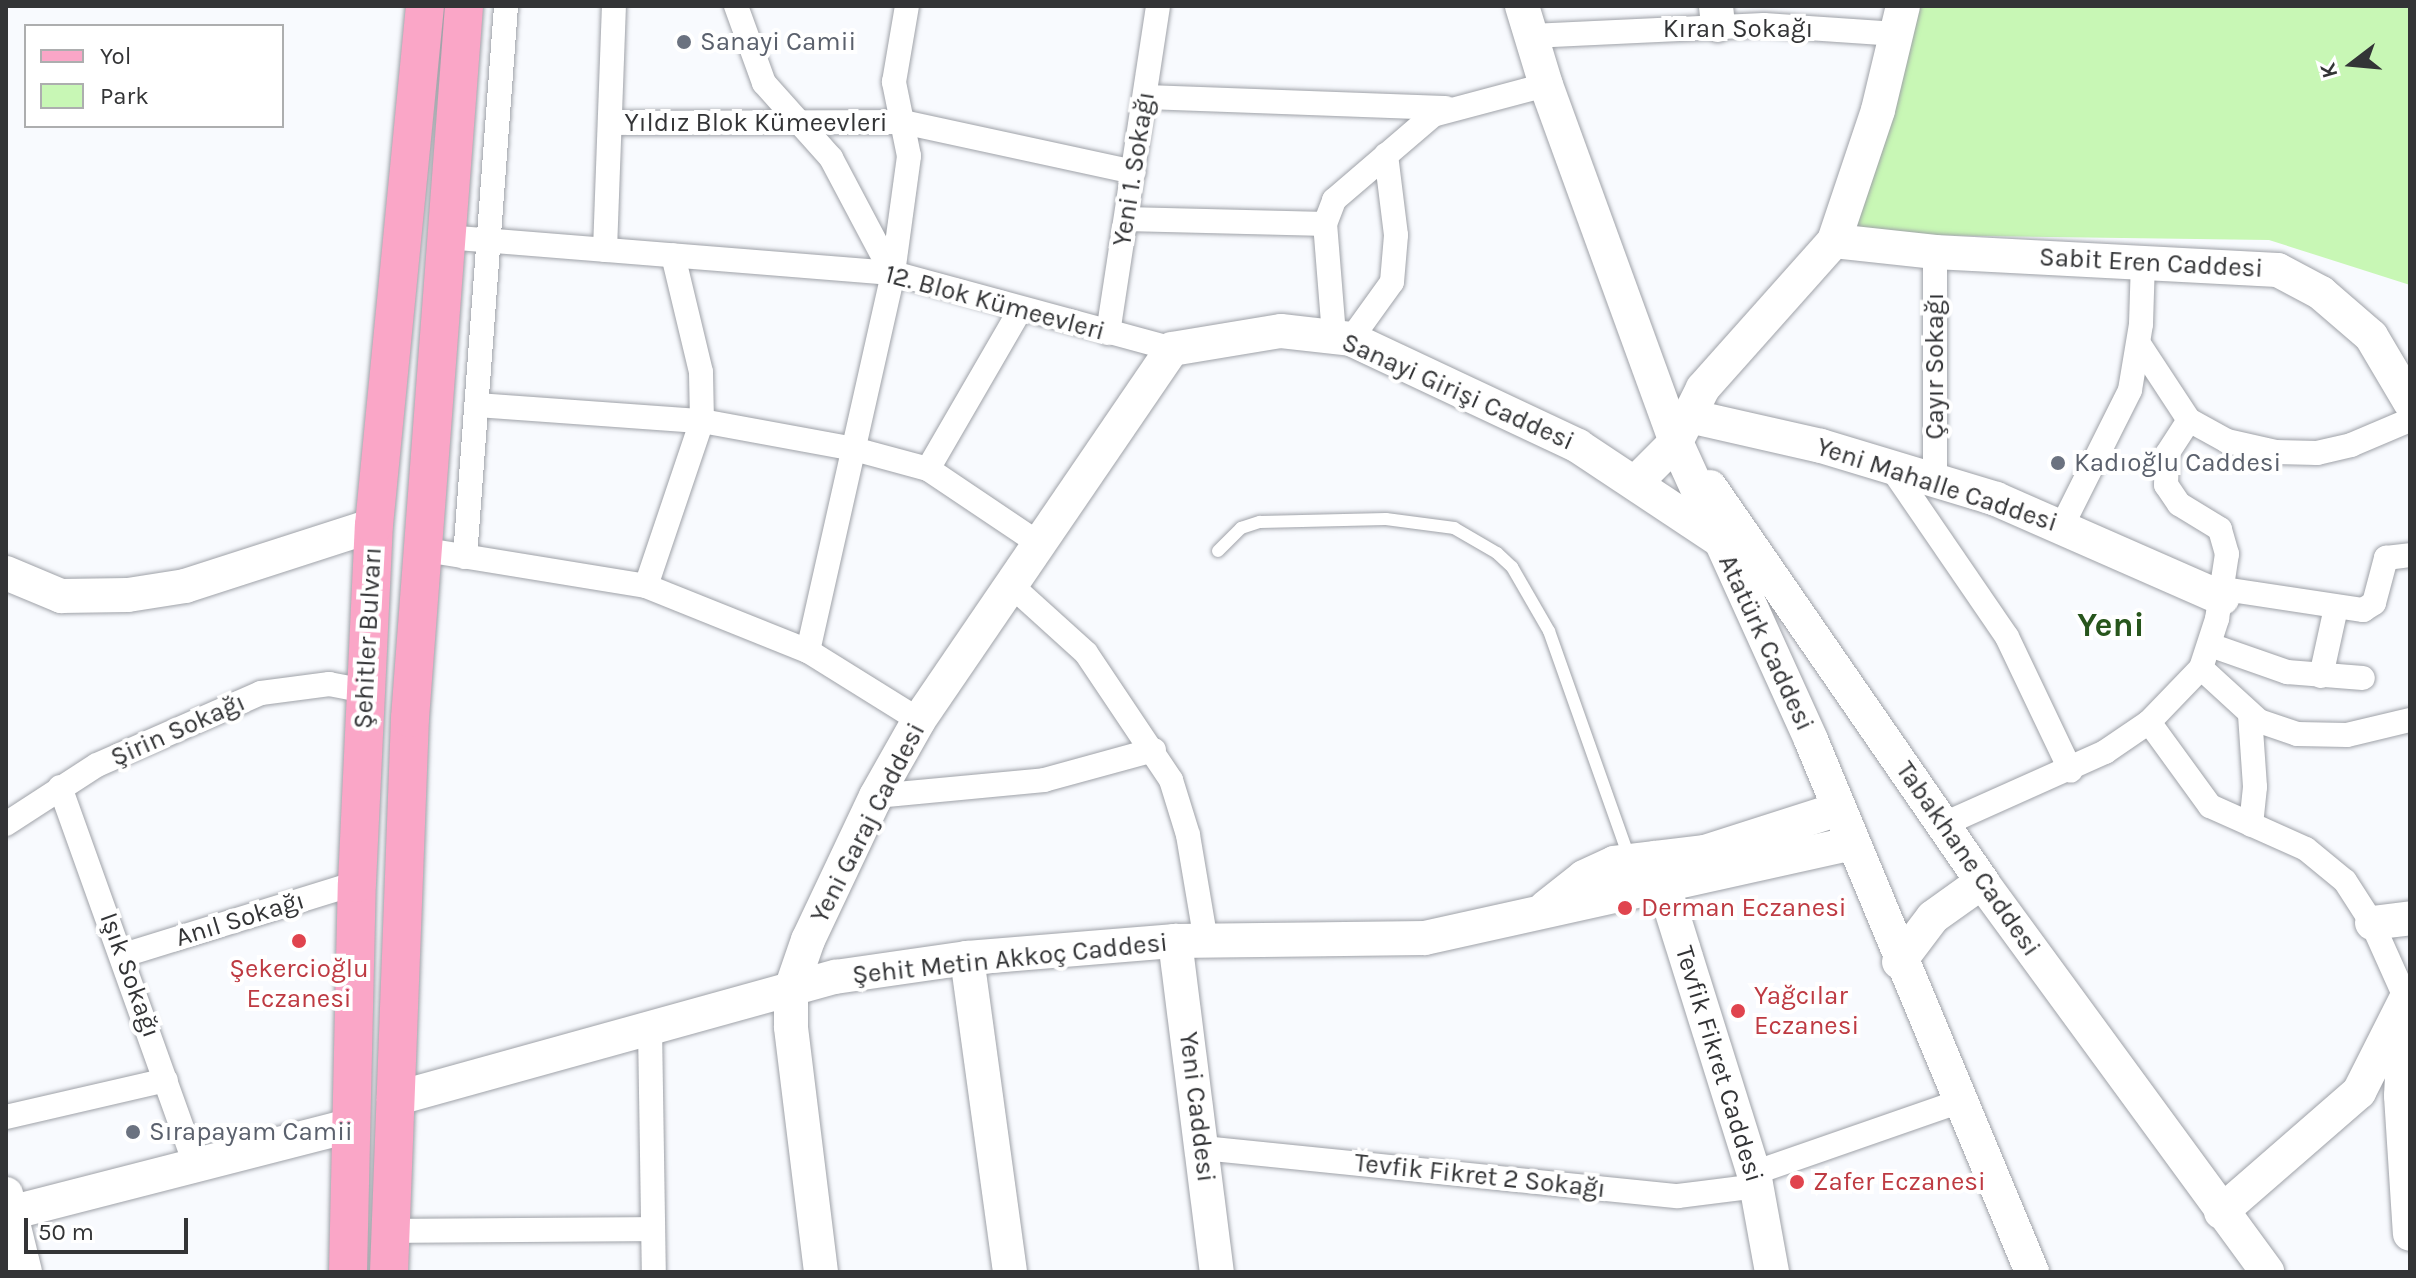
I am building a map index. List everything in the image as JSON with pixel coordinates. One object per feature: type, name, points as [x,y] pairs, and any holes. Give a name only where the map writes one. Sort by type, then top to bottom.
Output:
[{"type":"main road","name":"Şehitler Bulvarı","points":[[348,1272],[357,883],[374,525],[425,6]]},
{"type":"main road","name":"Şehitler Bulvarı","points":[[389,1272],[394,1099],[420,549],[464,6]]},
{"type":"street","points":[[465,557],[506,6]]},
{"type":"street","points":[[605,250],[614,6]]},
{"type":"street","points":[[736,6],[764,83],[846,181],[893,273]]},
{"type":"street","points":[[808,651],[893,273],[909,156],[894,82],[907,6]]},
{"type":"street","name":"Yeni 1. Sokağı","points":[[1108,333],[1158,6]]},
{"type":"street","name":"Kıran Sokağı","points":[[1526,21],[1717,16],[1900,20]]},
{"type":"street","points":[[1637,481],[1682,429],[1703,388],[1834,241],[1878,110],[1900,20]]},
{"type":"street","name":"Atatürk Caddesi","points":[[1526,21],[1546,85],[1682,429],[1718,539],[1839,809],[1899,962],[2032,1272]]},
{"type":"street","points":[[1342,337],[1325,224],[1334,200],[1420,122],[1451,108],[1546,85]]},
{"type":"street","points":[[1145,97],[1451,108]]},
{"type":"street","name":"Yıldız Blok Kümeevleri","points":[[610,123],[903,122],[1134,172]]},
{"type":"street","points":[[1342,337],[1392,282],[1396,235],[1386,155]]},
{"type":"street","points":[[1127,219],[1325,224]]},
{"type":"street","name":"12. Blok Kümeevleri","points":[[445,237],[893,273],[1172,349]]},
{"type":"street","name":"Sabit Eren Caddesi","points":[[1834,241],[1935,252],[2255,266],[2301,279],[2371,336],[2410,402]]},
{"type":"street","name":"Çayır Sokağı","points":[[1935,252],[1935,480]]},
{"type":"street","points":[[646,586],[702,421],[701,372],[673,255]]},
{"type":"street","points":[[2062,526],[2117,425],[2139,344],[2143,262]]},
{"type":"street","points":[[928,469],[1020,310]]},
{"type":"street","name":"Sanayi Girişi Caddesi","points":[[1172,349],[1281,331],[1342,337],[1543,428],[1637,481],[1718,539]]},
{"type":"street","points":[[2139,344],[2189,420],[2212,435],[2255,449],[2317,453],[2351,445],[2410,420]]},
{"type":"street","name":"Yeni Garaj Caddesi","points":[[821,1272],[791,989],[876,796],[919,720],[1013,587],[1172,349]]},
{"type":"street","points":[[477,405],[702,421],[854,449],[928,469],[1041,545]]},
{"type":"street","points":[[1942,825],[2071,771],[2149,722],[2206,656],[2223,594],[2225,539],[2209,519],[2179,504],[2164,474],[2167,454],[2189,420]]},
{"type":"street","name":"Yeni Mahalle Caddesi","points":[[1682,429],[1890,466],[2062,526],[2223,594]]},
{"type":"street","name":"Tabakhane Caddesi","points":[[1682,429],[1818,643],[1942,825],[2267,1272]]},
{"type":"street","points":[[1890,466],[2007,637],[2071,771]]},
{"type":"street","points":[[6,573],[61,596],[128,595],[185,586],[374,525]]},
{"type":"street","points":[[420,549],[646,586],[808,651],[919,720]]},
{"type":"street","points":[[2223,594],[2336,608],[2369,608],[2386,558],[2410,555]]},
{"type":"street","points":[[1013,587],[1086,653],[1154,750],[1181,806],[1190,941]]},
{"type":"street","points":[[2321,676],[2336,608]]},
{"type":"street","points":[[1775,661],[1818,643]]},
{"type":"street","points":[[2206,656],[2321,676],[2363,678]]},
{"type":"street","points":[[2206,656],[2250,715],[2269,726],[2316,737],[2410,720]]},
{"type":"street","name":"Şirin Sokağı","points":[[6,824],[60,787],[160,734],[261,693],[329,684],[365,691]]},
{"type":"street","points":[[2250,715],[2255,787],[2251,825]]},
{"type":"street","points":[[2149,722],[2203,799],[2321,858],[2345,881],[2372,923],[2408,995],[2401,1096],[2410,1234]]},
{"type":"street","points":[[876,796],[1044,780],[1154,750]]},
{"type":"street","name":"Işık Sokağı","points":[[60,787],[124,955],[195,1165]]},
{"type":"street","name":"Şehit Metin Akkoç Caddesi","points":[[394,1099],[791,989],[967,958],[1190,941],[1425,938],[1543,909],[1839,809]]},
{"type":"street","name":"Şehit Metin Akkoç Caddesi","points":[[1646,872],[1853,843]]},
{"type":"street","name":"Tevfik Fikret Caddesi","points":[[1646,872],[1756,1180],[1772,1272]]},
{"type":"street","points":[[1899,962],[1933,917],[1982,882]]},
{"type":"street","name":"Anıl Sokağı","points":[[124,955],[357,883]]},
{"type":"street","points":[[2372,923],[2410,918]]},
{"type":"street","name":"Yeni Caddesi","points":[[1190,941],[1203,1148],[1217,1272]]},
{"type":"street","points":[[967,958],[1010,1272]]},
{"type":"street","points":[[2221,1212],[2359,1092],[2408,995]]},
{"type":"street","points":[[650,1028],[654,1272]]},
{"type":"street","points":[[6,1117],[166,1080]]},
{"type":"street","name":"Tevfik Fikret 2 Sokağı","points":[[1203,1148],[1678,1196],[1756,1180],[1958,1102]]},
{"type":"street","points":[[25,1272],[8,1206],[195,1165],[352,1125]]},
{"type":"street","points":[[391,1231],[653,1229]]},
{"type":"lane","points":[[1218,551],[1241,528],[1260,522],[1386,519],[1454,528],[1497,553],[1512,567],[1549,631],[1646,872]]},
{"type":"green space","points":[[1920,6],[2410,6],[2410,285],[2269,240],[1844,234],[1912,9]]},
{"type":"place","name":"Sanayi Camii","points":[[684,42]]},
{"type":"place","name":"Kadıoğlu Caddesi","points":[[2058,463]]},
{"type":"place","name":"Derman Eczanesi","points":[[1625,908]]},
{"type":"place","name":"Şekercioğlu Eczanesi","points":[[299,941]]},
{"type":"place","name":"Yağcılar Eczanesi","points":[[1738,1011]]},
{"type":"place","name":"Sırapayam Camii","points":[[133,1132]]},
{"type":"place","name":"Zafer Eczanesi","points":[[1797,1182]]},
{"type":"district","name":"Yeni","points":[[2111,626]]}]
